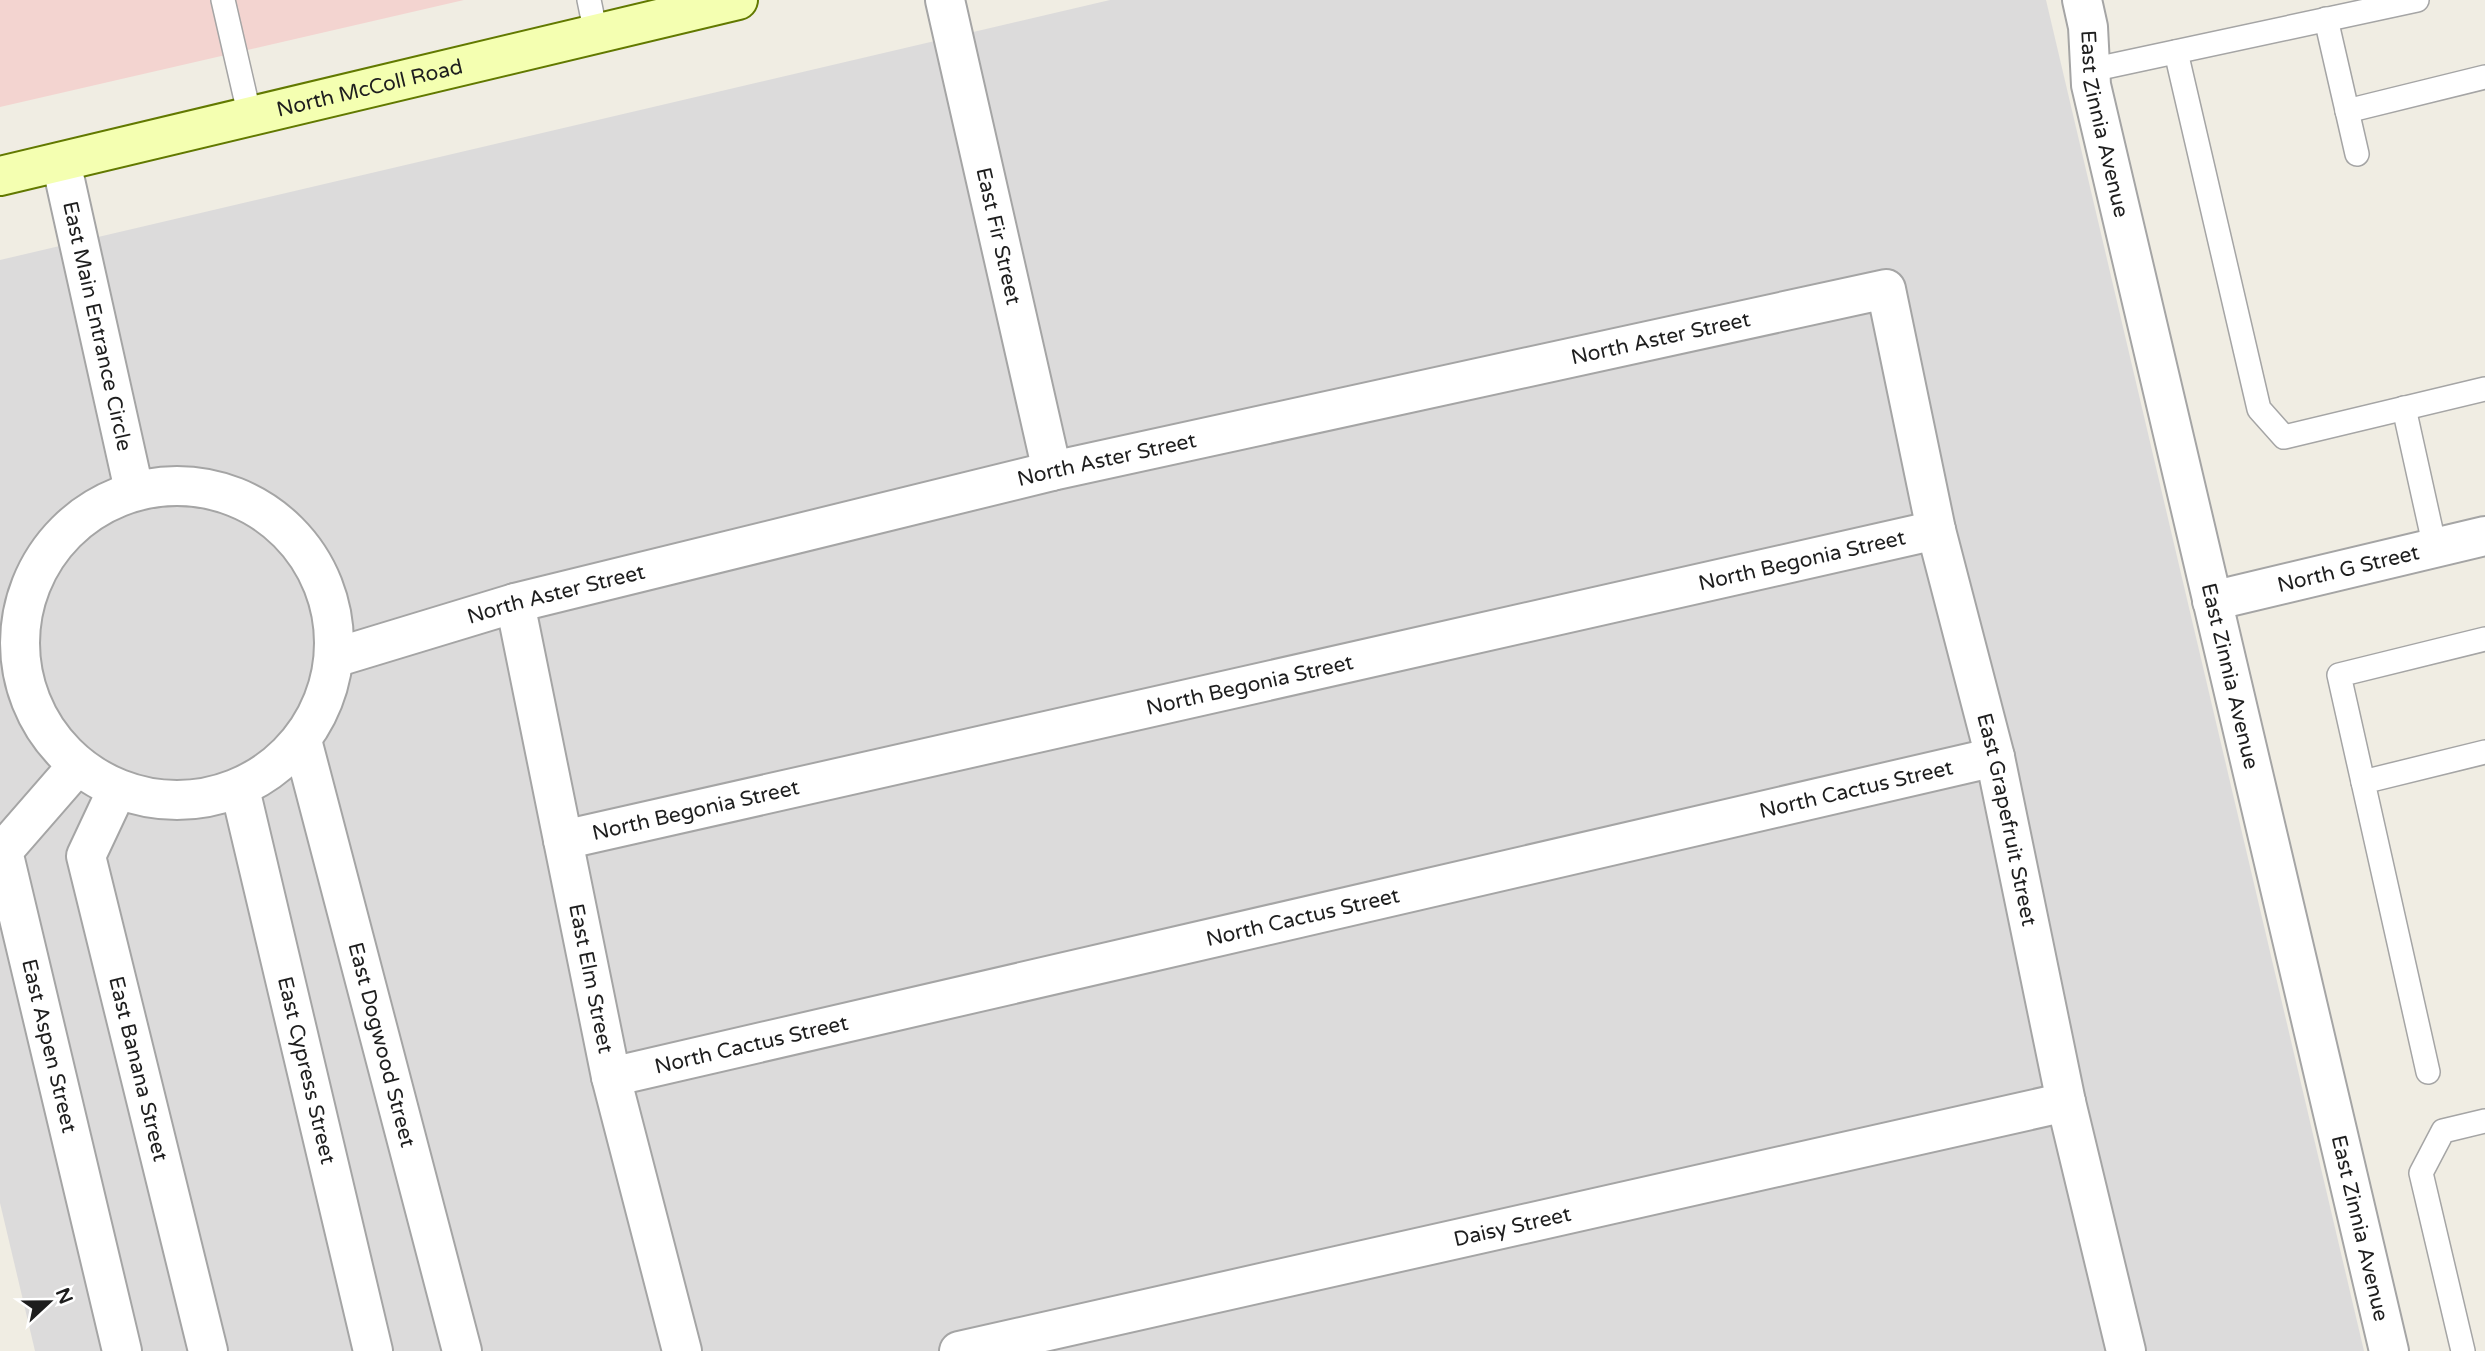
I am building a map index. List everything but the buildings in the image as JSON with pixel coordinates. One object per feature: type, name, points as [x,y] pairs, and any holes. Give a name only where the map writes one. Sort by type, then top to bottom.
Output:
[{"type":"main road","name":"North McColl Road","points":[[0,176],[250,117],[593,17],[738,0]]},
{"type":"street","name":"East Fir Street","points":[[945,0],[1052,471]]},
{"type":"street","name":"East Zinnia Avenue","points":[[2082,0],[2088,27],[2091,85],[2389,1351]]},
{"type":"street","name":"East Main Entrance Circle","points":[[61,162],[134,489]]},
{"type":"street","name":"North Aster Street","points":[[334,659],[515,603],[1052,471],[1886,289]]},
{"type":"street","name":"East Grapefruit Street","points":[[1886,289],[1936,530],[1995,757],[2066,1102],[2126,1351]]},
{"type":"street","points":[[184,484],[234,495],[278,521],[311,560],[331,608],[334,659],[324,701],[302,740],[275,768],[240,789],[200,800],[158,801],[117,790],[77,766],[44,730],[24,684],[19,635],[28,587],[52,543],[89,510],[134,489],[184,484]]},
{"type":"street","name":"North Begonia Street","points":[[563,840],[1936,530]]},
{"type":"street","name":"North G Street","points":[[2212,601],[2485,536]]},
{"type":"street","name":"East Elm Street","points":[[515,603],[611,1077],[682,1351]]},
{"type":"street","name":"East Dogwood Street","points":[[302,740],[462,1351]]},
{"type":"street","name":"North Cactus Street","points":[[611,1077],[1995,757]]},
{"type":"street","name":"East Aspen Street","points":[[77,766],[3,851],[122,1351]]},
{"type":"street","name":"East Cypress Street","points":[[240,789],[373,1351]]},
{"type":"street","name":"East Banana Street","points":[[117,790],[86,856],[208,1351]]},
{"type":"street","name":"Daisy Street","points":[[959,1351],[2066,1102]]},
{"type":"lane","points":[[223,0],[250,117]]},
{"type":"lane","points":[[2091,70],[2417,0]]},
{"type":"lane","points":[[2326,19],[2357,154]]},
{"type":"lane","points":[[2176,52],[2259,409],[2284,437],[2485,389]]},
{"type":"lane","points":[[2347,111],[2485,76]]},
{"type":"lane","points":[[2404,408],[2435,548]]},
{"type":"lane","points":[[2428,1072],[2339,674],[2485,639]]},
{"type":"lane","points":[[2363,782],[2485,752]]},
{"type":"lane","points":[[2463,1351],[2421,1173],[2443,1131],[2485,1121]]},
{"type":"shaded area","points":[[0,0],[464,0],[0,107]]},
{"type":"shaded area","points":[[1110,0],[2046,0],[2364,1351],[35,1351],[0,1203],[0,260]]}]
